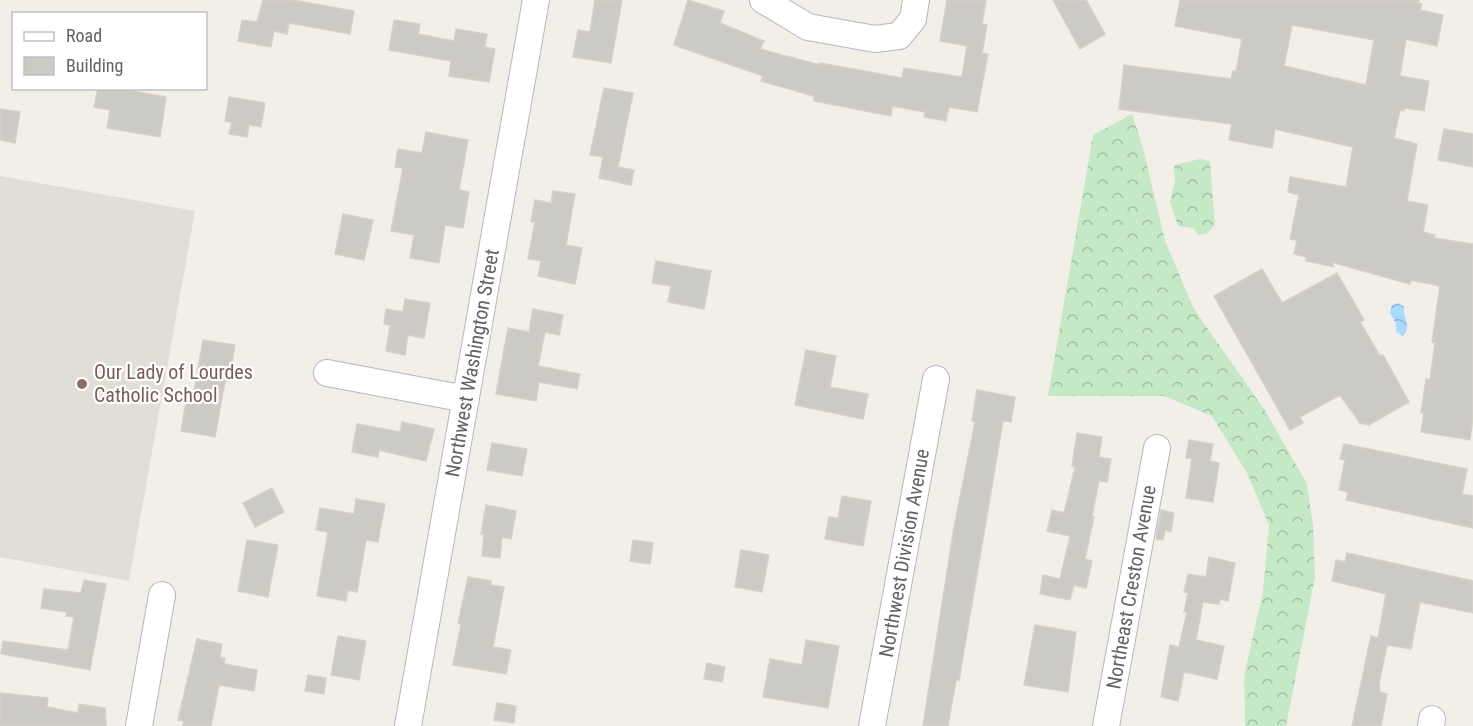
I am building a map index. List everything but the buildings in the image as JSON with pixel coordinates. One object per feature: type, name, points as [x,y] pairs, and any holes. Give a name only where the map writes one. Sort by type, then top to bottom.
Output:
[{"type":"street","name":"Northwest Washington Street","points":[[408,726],[536,0]]},
{"type":"street","points":[[763,0],[808,27],[875,39],[899,36],[913,19],[916,0]]},
{"type":"street","points":[[327,373],[466,399]]},
{"type":"street","name":"Northwest Division Avenue","points":[[872,726],[936,379]]},
{"type":"street","name":"Northeast Creston Avenue","points":[[1106,726],[1156,448]]},
{"type":"street","points":[[139,726],[162,595]]},
{"type":"shaded area","name":"Our Lady of Lourdes Catholic School","points":[[0,176],[195,211],[129,581],[0,557]]},
{"type":"green space","points":[[1132,114],[1143,148],[1165,241],[1194,309],[1266,412],[1307,484],[1313,526],[1315,577],[1286,726],[1245,726],[1244,676],[1263,592],[1269,525],[1247,473],[1212,416],[1164,396],[1048,396],[1093,135]]},
{"type":"green space","points":[[1200,159],[1210,161],[1215,225],[1206,234],[1199,235],[1193,228],[1178,226],[1170,202],[1175,180],[1174,165]]},
{"type":"water","points":[[1398,303],[1404,307],[1407,326],[1403,336],[1396,332],[1396,323],[1390,313],[1392,305]]},
{"type":"place","name":"Our Lady of Lourdes Catholic School","points":[[82,384]]}]
